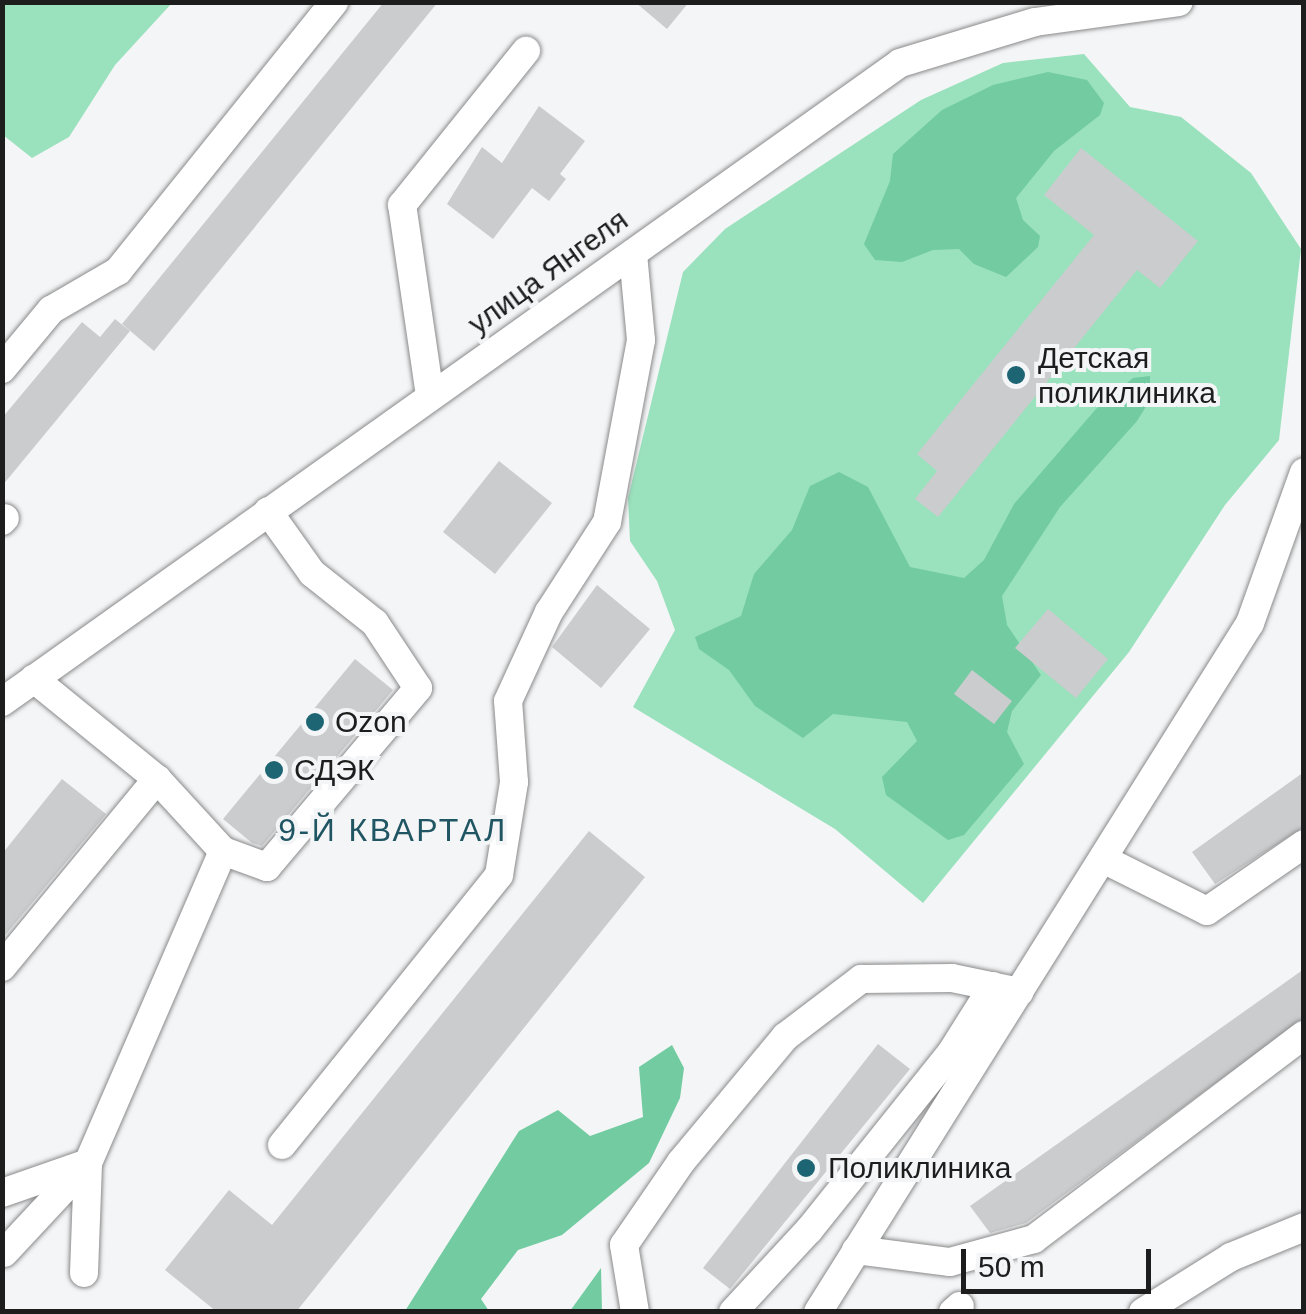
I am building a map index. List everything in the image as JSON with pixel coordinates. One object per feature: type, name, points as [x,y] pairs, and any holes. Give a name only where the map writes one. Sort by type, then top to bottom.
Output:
[{"type":"street","points":[[2,368],[51,310],[118,271],[334,2]]},
{"type":"street","name":"улица Янгеля","points":[[2,702],[900,63],[1034,12],[1179,2]]},
{"type":"street","points":[[430,396],[402,204],[526,52]]},
{"type":"street","points":[[282,1145],[498,875],[514,782],[508,701],[549,612],[607,522],[641,340],[634,253]]},
{"type":"street","points":[[733,1312],[810,1230],[1006,989],[1104,860],[1250,623],[1298,505],[1304,472]]},
{"type":"street","points":[[34,680],[157,779],[223,850],[267,867],[418,688],[375,623],[312,574],[268,510]]},
{"type":"street","points":[[2,968],[157,779]]},
{"type":"street","points":[[1104,860],[1207,911],[1304,844]]},
{"type":"street","points":[[4,1254],[88,1164],[146,1042],[223,850]]},
{"type":"street","points":[[635,1312],[624,1245],[680,1162],[785,1037],[860,979],[952,978],[1006,989]]},
{"type":"street","points":[[818,1312],[1006,989]]},
{"type":"street","points":[[856,1250],[950,1262],[1034,1239],[1304,1036]]},
{"type":"street","points":[[2,1193],[88,1164]]},
{"type":"street","points":[[84,1273],[88,1164]]},
{"type":"street","points":[[1144,1312],[1230,1257],[1304,1228]]},
{"type":"green space","points":[[2,3],[172,3],[115,65],[69,137],[32,158],[3,135]]},
{"type":"green space","points":[[1084,54],[1130,107],[1181,117],[1251,173],[1301,249],[1279,440],[1225,505],[1129,652],[923,903],[835,829],[633,707],[675,630],[657,581],[630,541],[628,498],[683,272],[725,229],[921,100],[1003,63]]},
{"type":"green space","points":[[1048,72],[1087,80],[1104,103],[1100,115],[1054,151],[1016,198],[1023,220],[1040,236],[1038,247],[1006,277],[974,264],[959,249],[933,250],[902,262],[875,260],[864,244],[890,181],[893,154],[942,110],[993,85]]},
{"type":"green space","points":[[1150,376],[1150,400],[1137,421],[1060,507],[1002,596],[1007,625],[1041,675],[1012,711],[1007,732],[1024,764],[964,835],[948,840],[886,795],[882,777],[917,741],[907,722],[833,714],[803,738],[755,706],[729,670],[699,649],[695,637],[741,616],[754,574],[792,530],[810,486],[839,472],[868,487],[910,567],[964,578],[984,560],[1014,504],[1096,409],[1133,378]]},
{"type":"green space","points":[[672,1045],[684,1068],[680,1098],[649,1163],[562,1235],[518,1250],[481,1299],[489,1311],[405,1311],[519,1131],[558,1110],[590,1136],[643,1117],[639,1067]]},
{"type":"green space","points":[[601,1268],[602,1311],[570,1311]]},
{"type":"building","points":[[384,2],[438,2],[154,351],[122,324]]},
{"type":"building","points":[[635,2],[689,2],[667,29]]},
{"type":"building","points":[[539,106],[585,141],[560,174],[566,179],[549,201],[532,188],[493,239],[447,204],[482,147],[502,163]]},
{"type":"building","points":[[1081,148],[1198,241],[1160,288],[1137,270],[938,517],[915,499],[937,471],[917,454],[1094,235],[1044,195]]},
{"type":"building","points":[[115,319],[130,331],[2,486],[2,418],[82,322],[100,337]]},
{"type":"building","points":[[499,461],[552,503],[495,574],[443,532]]},
{"type":"building","points":[[597,585],[650,629],[601,688],[552,647]]},
{"type":"building","points":[[1048,609],[1108,659],[1076,698],[1015,648]]},
{"type":"building","points":[[355,659],[393,690],[262,846],[252,843],[223,819]]},
{"type":"building","points":[[972,670],[1012,701],[994,724],[954,694]]},
{"type":"building","points":[[1304,772],[1304,827],[1215,884],[1192,852]]},
{"type":"building","points":[[62,779],[106,814],[2,939],[2,854]]},
{"type":"building","points":[[589,831],[645,877],[296,1312],[217,1312],[165,1270],[229,1190],[272,1225]]},
{"type":"building","points":[[1304,969],[1304,1018],[1026,1223],[990,1233],[970,1206]]},
{"type":"building","name":"Поликлиника","points":[[878,1044],[910,1069],[730,1289],[703,1268]]},
{"type":"place","name":"Детская поликлиника","points":[[1016,375]]},
{"type":"place","name":"Ozon","points":[[315,722]]},
{"type":"place","name":"СДЭК","points":[[274,770]]},
{"type":"place","name":"Поликлиника","points":[[806,1168]]},
{"type":"district","name":"9-Й КВАРТАЛ","points":[[393,830]]}]
